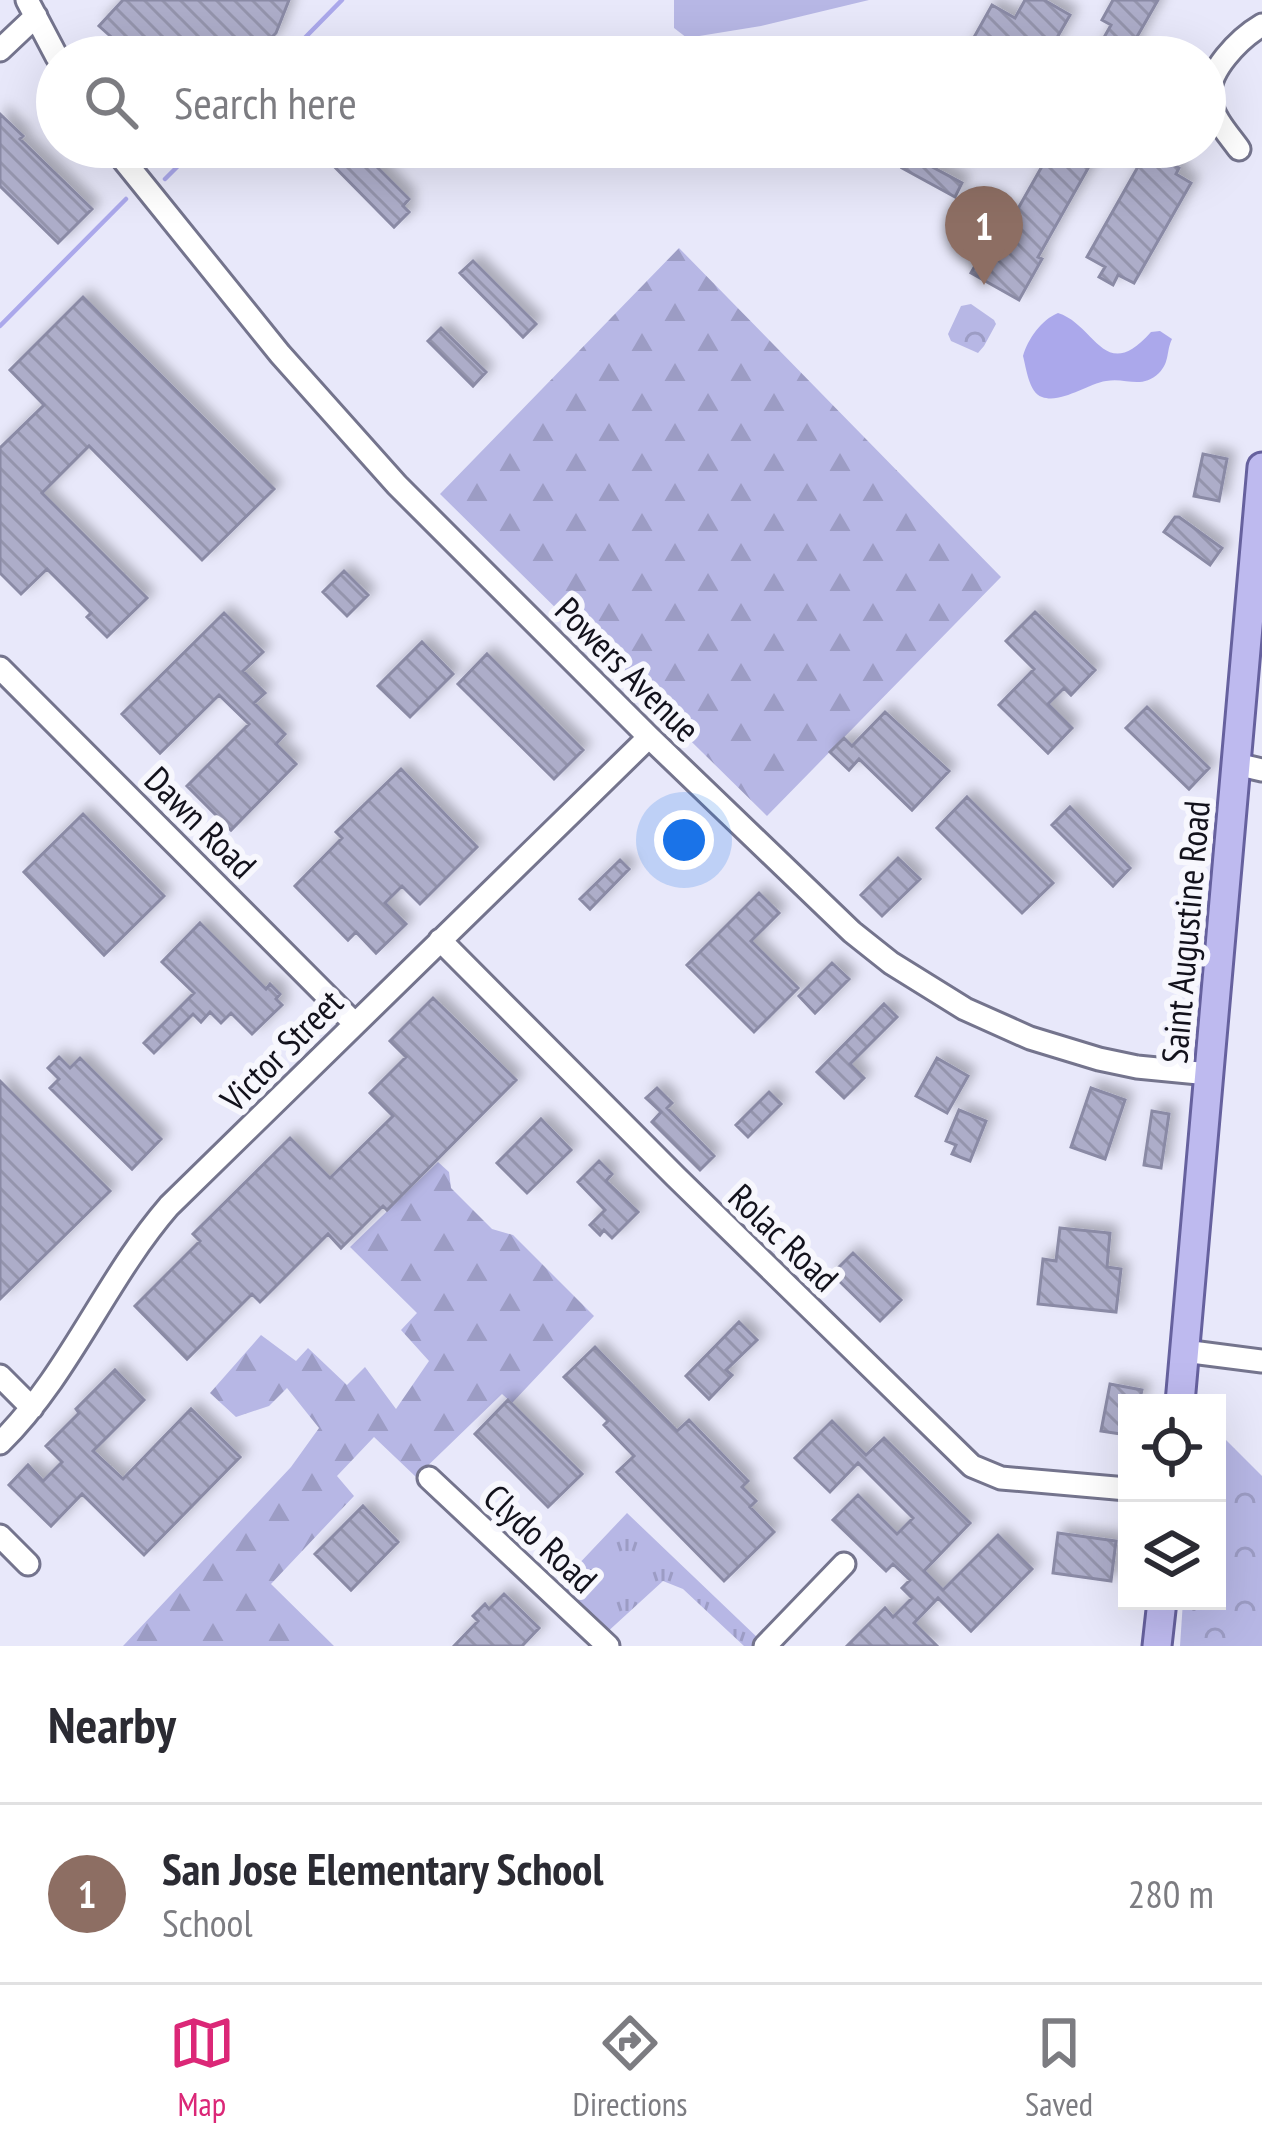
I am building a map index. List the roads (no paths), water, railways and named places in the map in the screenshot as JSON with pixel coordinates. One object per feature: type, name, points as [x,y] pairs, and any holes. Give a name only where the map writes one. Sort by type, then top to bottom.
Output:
[{"type":"main road","name":"Saint Augustine Road","points":[[1181,1394],[1209,1074],[1249,767],[1262,467]]},
{"type":"main road","points":[[1157,1646],[1161,1610]]},
{"type":"street","points":[[0,50],[31,8],[46,36]]},
{"type":"street","points":[[1226,61],[1236,46],[1262,26]]},
{"type":"street","points":[[1226,128],[1239,149]]},
{"type":"street","name":"Powers Avenue","points":[[130,168],[339,423],[397,485],[852,932],[964,1009],[1030,1038],[1099,1060],[1209,1074]]},
{"type":"street","name":"Dawn Road","points":[[0,668],[354,1023]]},
{"type":"street","name":"Victor Street","points":[[0,1443],[66,1361],[155,1222],[649,737]]},
{"type":"street","name":"Rolac Road","points":[[440,940],[956,1453],[1000,1478],[1118,1488]]},
{"type":"street","points":[[1184,1351],[1262,1360]]},
{"type":"street","points":[[0,1376],[32,1408]]},
{"type":"street","name":"Clydo Road","points":[[429,1478],[608,1646]]},
{"type":"street","points":[[0,1536],[28,1564]]},
{"type":"street","points":[[765,1646],[844,1564]]},
{"type":"waterway","points":[[307,36],[342,0]]},
{"type":"waterway","points":[[165,179],[176,168]]},
{"type":"waterway","points":[[0,326],[126,199]]},
{"type":"place","name":"San Jose Elementary School","points":[[984,285]]}]
